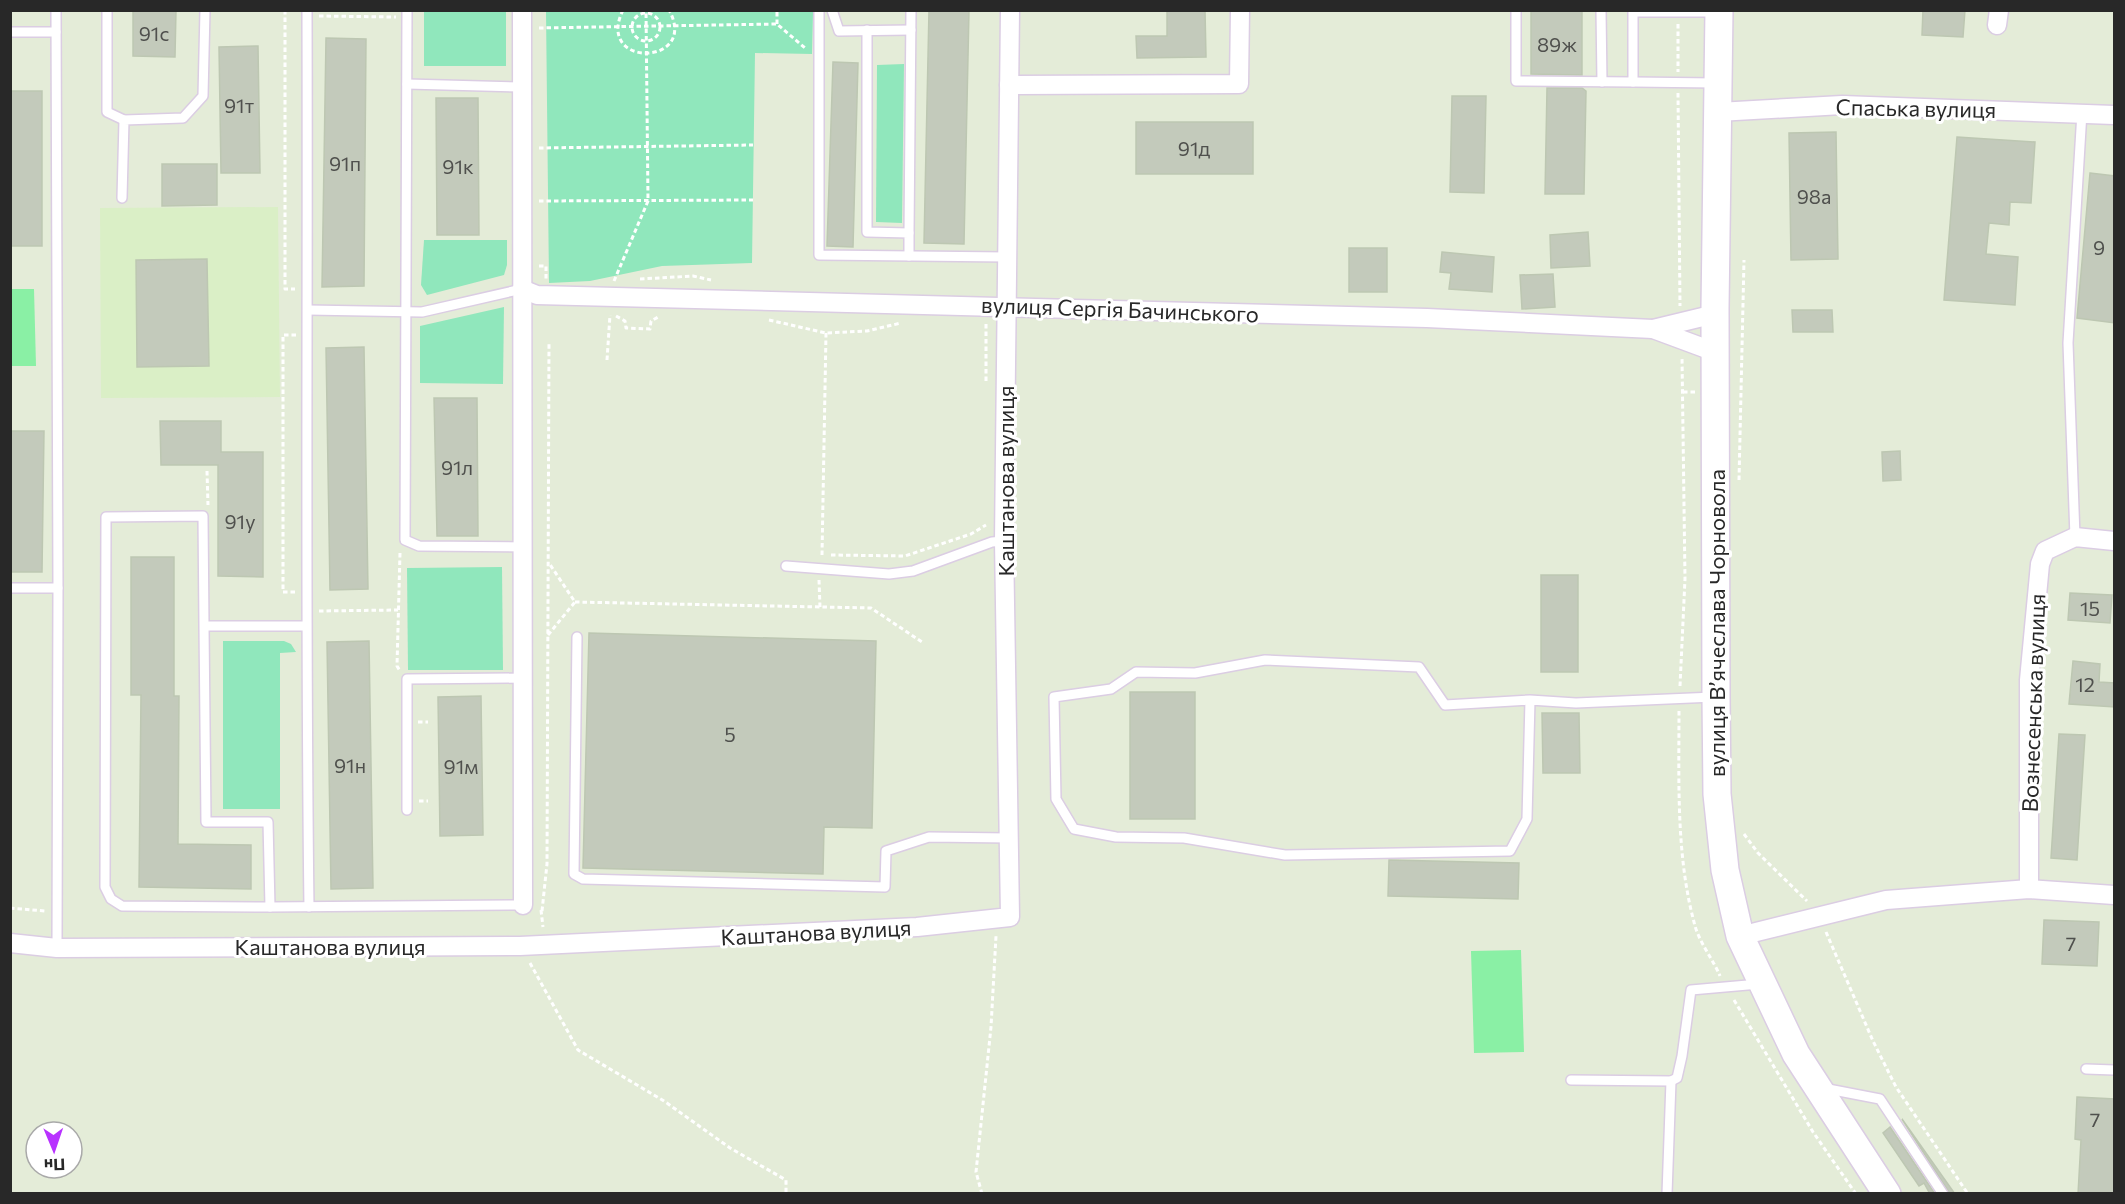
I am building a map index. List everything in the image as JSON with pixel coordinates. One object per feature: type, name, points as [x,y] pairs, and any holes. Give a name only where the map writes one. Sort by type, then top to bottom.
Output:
[{"type":"main road","name":"вулиця Вʼячеслава Чорновола","points":[[1719,11],[1715,314],[1716,696],[1719,816],[1725,870],[1740,936],[1761,983],[1814,1086],[1887,1194]]},
{"type":"street","name":"Каштанова вулиця","points":[[10,943],[57,948],[520,946],[917,927],[1010,917],[1004,542],[1010,10]]},
{"type":"street","points":[[1009,84],[1239,84],[1240,10]]},
{"type":"street","points":[[522,19],[523,905]]},
{"type":"street","name":"Спаська вулиця","points":[[1718,112],[1842,105],[2115,115]]},
{"type":"street","name":"вулиця Сергія Бачинського","points":[[522,289],[537,295],[1006,305],[1427,318],[1653,328],[1715,352]]},
{"type":"street","points":[[1653,328],[1715,314]]},
{"type":"street","points":[[2075,537],[2115,542]]},
{"type":"street","name":"Вознесенська вулиця","points":[[2029,889],[2029,680],[2037,583],[2045,551],[2075,537]]},
{"type":"street","points":[[1740,936],[1886,900],[2029,889],[2115,896]]},
{"type":"lane","points":[[56,10],[57,948]]},
{"type":"lane","points":[[108,10],[107,112],[124,120],[183,118],[203,96],[205,10]]},
{"type":"lane","points":[[819,10],[819,255],[1007,257]]},
{"type":"lane","points":[[832,10],[839,31],[911,30]]},
{"type":"lane","points":[[909,255],[911,10]]},
{"type":"lane","points":[[1516,10],[1516,81],[1718,83]]},
{"type":"lane","points":[[1601,10],[1602,82]]},
{"type":"lane","points":[[1633,82],[1633,11],[1719,11]]},
{"type":"lane","points":[[307,13],[308,335],[305,626],[309,907]]},
{"type":"lane","points":[[407,14],[404,311],[405,540],[419,546],[524,547]]},
{"type":"lane","points":[[867,30],[867,232],[909,233]]},
{"type":"lane","points":[[10,32],[56,32]]},
{"type":"lane","points":[[407,84],[522,87]]},
{"type":"lane","points":[[2075,537],[2068,343],[2082,112]]},
{"type":"lane","points":[[122,198],[124,120]]},
{"type":"lane","points":[[308,310],[422,312],[522,289]]},
{"type":"lane","points":[[270,907],[268,822],[206,822],[203,516],[106,517],[105,887],[111,899],[122,906],[270,907],[309,907],[523,905]]},
{"type":"lane","points":[[786,566],[889,574],[913,571],[992,542],[1004,542]]},
{"type":"lane","points":[[10,588],[58,588]]},
{"type":"lane","points":[[204,626],[305,626]]},
{"type":"lane","points":[[577,637],[574,874],[583,879],[885,887],[886,851],[929,837],[1009,838]]},
{"type":"lane","points":[[1530,700],[1527,819],[1510,850],[1285,855],[1184,838],[1116,837],[1074,830],[1056,799],[1054,697],[1111,689],[1136,672],[1195,673],[1264,660],[1419,667],[1445,705],[1530,700],[1576,703],[1716,696]]},
{"type":"lane","points":[[407,810],[407,679],[524,678]]},
{"type":"lane","points":[[1667,1194],[1671,1081],[1678,1074],[1691,990],[1761,983]]},
{"type":"lane","points":[[2086,1069],[2115,1070]]},
{"type":"lane","points":[[1571,1080],[1671,1081]]},
{"type":"lane","points":[[1814,1086],[1880,1099],[1943,1194]]},
{"type":"path","points":[[285,10],[285,289],[308,289]]},
{"type":"path","points":[[623,10],[618,28],[624,44],[638,54],[647,55],[663,49],[670,43],[674,26],[669,10]]},
{"type":"path","points":[[777,10],[777,24]]},
{"type":"path","points":[[623,282],[612,284],[648,201],[646,12]]},
{"type":"path","points":[[646,12],[654,15],[660,26],[658,35],[647,40],[636,35],[633,27],[638,16],[646,12]]},
{"type":"path","points":[[1678,12],[1680,309]]},
{"type":"path","points":[[307,13],[407,14]]},
{"type":"path","points":[[522,19],[618,28],[777,24],[812,54]]},
{"type":"path","points":[[522,148],[753,145]]},
{"type":"path","points":[[523,201],[753,200]]},
{"type":"path","points":[[1739,490],[1744,260]]},
{"type":"path","points":[[522,266],[546,266],[546,285]]},
{"type":"path","points":[[633,280],[693,276],[714,281]]},
{"type":"path","points":[[296,289],[296,300]]},
{"type":"path","points":[[607,360],[608,315],[619,316],[625,321],[626,328],[650,329],[651,321],[665,315]]},
{"type":"path","points":[[765,319],[825,333],[867,331],[905,322]]},
{"type":"path","points":[[296,324],[296,335]]},
{"type":"path","points":[[975,324],[986,325],[987,395]]},
{"type":"path","points":[[825,333],[820,555],[905,556],[971,534],[987,525]]},
{"type":"path","points":[[297,600],[297,592],[283,592],[283,335],[308,335]]},
{"type":"path","points":[[1679,699],[1685,579],[1682,339]]},
{"type":"path","points":[[542,911],[547,864],[549,344]]},
{"type":"path","points":[[207,471],[208,505]]},
{"type":"path","points":[[405,540],[399,555],[397,666],[407,679]]},
{"type":"path","points":[[548,561],[575,602]]},
{"type":"path","points":[[548,635],[575,602]]},
{"type":"path","points":[[575,602],[871,608],[922,642]]},
{"type":"path","points":[[305,611],[398,610]]},
{"type":"path","points":[[418,722],[428,722]]},
{"type":"path","points":[[1740,829],[1758,853],[1800,892],[1818,917],[1896,1088],[1968,1194]]},
{"type":"path","points":[[982,1194],[976,1172],[991,1027],[995,941],[1000,918]]},
{"type":"path","points":[[520,946],[578,1050],[664,1101],[730,1148],[786,1180],[786,1194]]},
{"type":"shaded area","points":[[278,207],[280,397],[101,398],[100,208]]},
{"type":"green space","points":[[424,11],[506,11],[506,66],[424,66]]},
{"type":"green space","points":[[546,11],[813,11],[812,54],[755,53],[752,263],[662,266],[590,281],[549,283]]},
{"type":"green space","points":[[904,64],[902,223],[876,222],[877,65]]},
{"type":"green space","points":[[424,240],[507,240],[507,265],[504,275],[427,295],[421,285]]},
{"type":"green space","points":[[11,289],[34,289],[36,366],[11,366]]},
{"type":"green space","points":[[504,307],[503,384],[420,383],[420,326]]},
{"type":"green space","points":[[502,567],[503,670],[408,670],[407,568]]},
{"type":"green space","points":[[223,641],[284,641],[291,644],[296,652],[280,653],[280,809],[223,809]]},
{"type":"green space","points":[[1521,950],[1524,1052],[1474,1053],[1471,951]]},
{"type":"building","points":[[133,10],[176,10],[175,57],[133,56]]},
{"type":"building","points":[[929,10],[969,10],[964,244],[924,243]]},
{"type":"building","points":[[1167,10],[1205,10],[1206,57],[1137,58],[1136,36],[1167,36]]},
{"type":"building","points":[[1531,10],[1582,10],[1582,75],[1531,74]]},
{"type":"building","points":[[1923,10],[1965,10],[1963,37],[1922,35]]},
{"type":"building","points":[[326,38],[366,39],[364,286],[322,287]]},
{"type":"building","points":[[258,46],[260,173],[221,173],[219,47]]},
{"type":"building","points":[[833,62],[858,63],[853,247],[827,246]]},
{"type":"building","points":[[1547,88],[1582,88],[1586,91],[1584,194],[1545,194]]},
{"type":"building","points":[[10,91],[42,91],[42,246],[10,246]]},
{"type":"building","points":[[1452,96],[1486,96],[1484,193],[1450,192]]},
{"type":"building","points":[[436,98],[478,98],[479,235],[437,235]]},
{"type":"building","points":[[1136,122],[1253,122],[1253,174],[1136,174]]},
{"type":"building","points":[[1836,132],[1838,259],[1791,260],[1789,133]]},
{"type":"building","points":[[1957,137],[2035,142],[2031,203],[2010,202],[2009,225],[1989,223],[1986,254],[2018,257],[2015,305],[1944,300]]},
{"type":"building","points":[[162,164],[217,164],[217,205],[162,206]]},
{"type":"building","points":[[2090,173],[2115,176],[2115,323],[2077,318]]},
{"type":"building","points":[[1588,232],[1590,266],[1551,268],[1550,235]]},
{"type":"building","points":[[1349,248],[1387,248],[1387,292],[1349,292]]},
{"type":"building","points":[[1442,252],[1494,257],[1492,292],[1449,289],[1451,273],[1440,272]]},
{"type":"building","points":[[207,259],[209,366],[137,367],[136,260]]},
{"type":"building","points":[[1553,274],[1555,307],[1522,309],[1520,275]]},
{"type":"building","points":[[1792,310],[1832,310],[1833,332],[1793,332]]},
{"type":"building","points":[[364,347],[368,589],[330,590],[326,348]]},
{"type":"building","points":[[434,398],[477,398],[478,536],[437,536]]},
{"type":"building","points":[[160,421],[221,421],[221,452],[263,452],[263,577],[218,576],[218,465],[161,465]]},
{"type":"building","points":[[10,431],[44,431],[42,572],[10,572]]},
{"type":"building","points":[[1900,451],[1901,480],[1883,481],[1882,452]]},
{"type":"building","points":[[131,557],[174,557],[174,696],[179,696],[178,844],[251,845],[251,889],[139,887],[141,695],[131,695]]},
{"type":"building","points":[[1541,575],[1578,575],[1578,672],[1541,672]]},
{"type":"building","points":[[2070,593],[2112,595],[2110,623],[2068,620]]},
{"type":"building","points":[[589,633],[876,641],[872,828],[824,827],[823,874],[583,868]]},
{"type":"building","points":[[369,641],[373,888],[331,889],[327,642]]},
{"type":"building","points":[[2073,661],[2100,664],[2099,682],[2115,683],[2115,707],[2069,704]]},
{"type":"building","points":[[1130,692],[1195,692],[1195,819],[1130,819]]},
{"type":"building","points":[[481,696],[483,835],[440,836],[438,697]]},
{"type":"building","points":[[1542,713],[1579,713],[1580,773],[1543,773]]},
{"type":"building","points":[[2059,734],[2085,735],[2077,860],[2051,858]]},
{"type":"building","points":[[1389,860],[1519,863],[1518,899],[1388,896]]},
{"type":"building","points":[[2044,920],[2099,922],[2097,966],[2042,964]]},
{"type":"building","points":[[2077,1097],[2115,1099],[2115,1194],[2078,1194],[2081,1140],[2075,1139]]},
{"type":"building","points":[[1902,1119],[1955,1194],[1950,1194]]},
{"type":"building","points":[[1890,1127],[1935,1194],[1930,1194],[1924,1183],[1919,1186],[1883,1133]]}]
